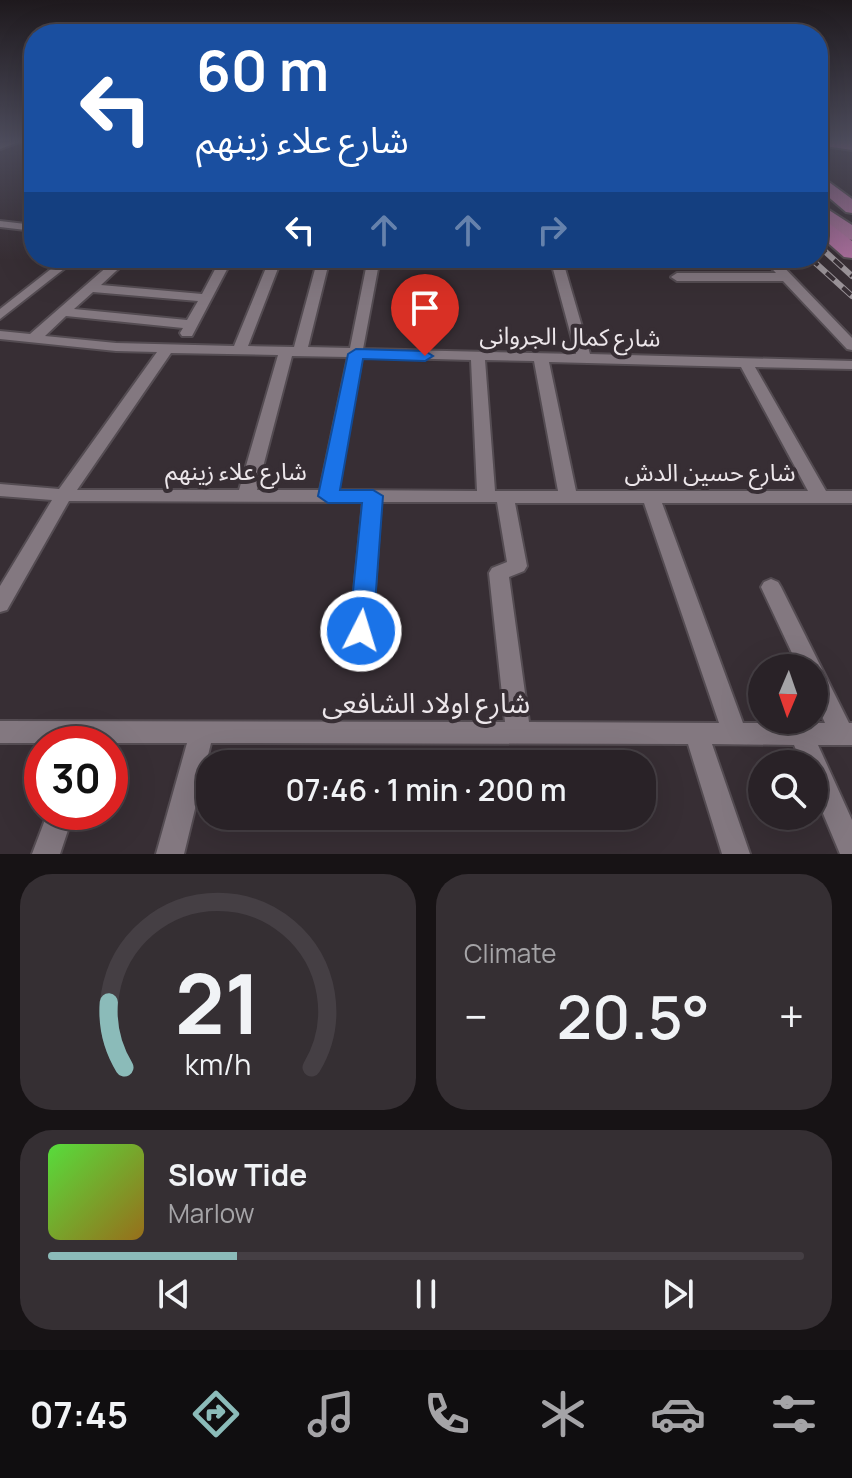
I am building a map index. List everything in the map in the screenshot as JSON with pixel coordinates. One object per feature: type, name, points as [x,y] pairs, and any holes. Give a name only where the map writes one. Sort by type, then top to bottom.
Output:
[{"type":"highway","points":[[828,188],[852,208]]},
{"type":"highway","points":[[828,202],[852,219]]},
{"type":"highway","points":[[828,216],[852,234]]},
{"type":"highway","points":[[828,232],[852,252]]},
{"type":"street","points":[[0,224],[24,226]]},
{"type":"street","points":[[0,235],[15,226]]},
{"type":"street","points":[[0,315],[59,268]]},
{"type":"street","points":[[33,339],[113,268]]},
{"type":"street","points":[[0,604],[64,495],[192,325],[222,268]]},
{"type":"street","points":[[239,351],[272,268]]},
{"type":"street","points":[[247,494],[321,268]]},
{"type":"street","points":[[328,496],[372,268]]},
{"type":"street","points":[[559,268],[585,360]]},
{"type":"street","points":[[777,268],[852,346]]},
{"type":"street","points":[[677,277],[785,277]]},
{"type":"street","points":[[90,288],[206,298]]},
{"type":"street","points":[[63,312],[192,325]]},
{"type":"street","name":"شارع كمال الجروانى","points":[[4,339],[239,351],[852,365]]},
{"type":"street","points":[[478,357],[495,496],[517,566],[499,572],[518,733]]},
{"type":"street","points":[[541,359],[568,497]]},
{"type":"street","points":[[746,363],[820,496]]},
{"type":"street","name":"شارع علاء زينهم","points":[[0,490],[64,495],[568,497]]},
{"type":"street","points":[[361,631],[373,496]]},
{"type":"street","name":"شارع حسين الدش","points":[[568,497],[852,497]]},
{"type":"street","points":[[651,497],[735,734]]},
{"type":"street","points":[[771,587],[803,654]]},
{"type":"street","points":[[828,700],[847,734]]},
{"type":"street","name":"شارع اولاد الشافعى","points":[[0,732],[24,734]]},
{"type":"street","points":[[170,854],[202,733]]},
{"type":"street","name":"شارع اولاد الشافعى","points":[[128,736],[202,733],[847,734]]},
{"type":"street","points":[[697,735],[736,854]]},
{"type":"street","points":[[802,735],[852,851]]},
{"type":"street","points":[[46,854],[55,830]]},
{"type":"railway","points":[[828,254],[852,276]]},
{"type":"railway","points":[[821,268],[852,296]]},
{"type":"route","points":[[361,631],[373,496],[328,496],[356,354],[425,356]]}]
